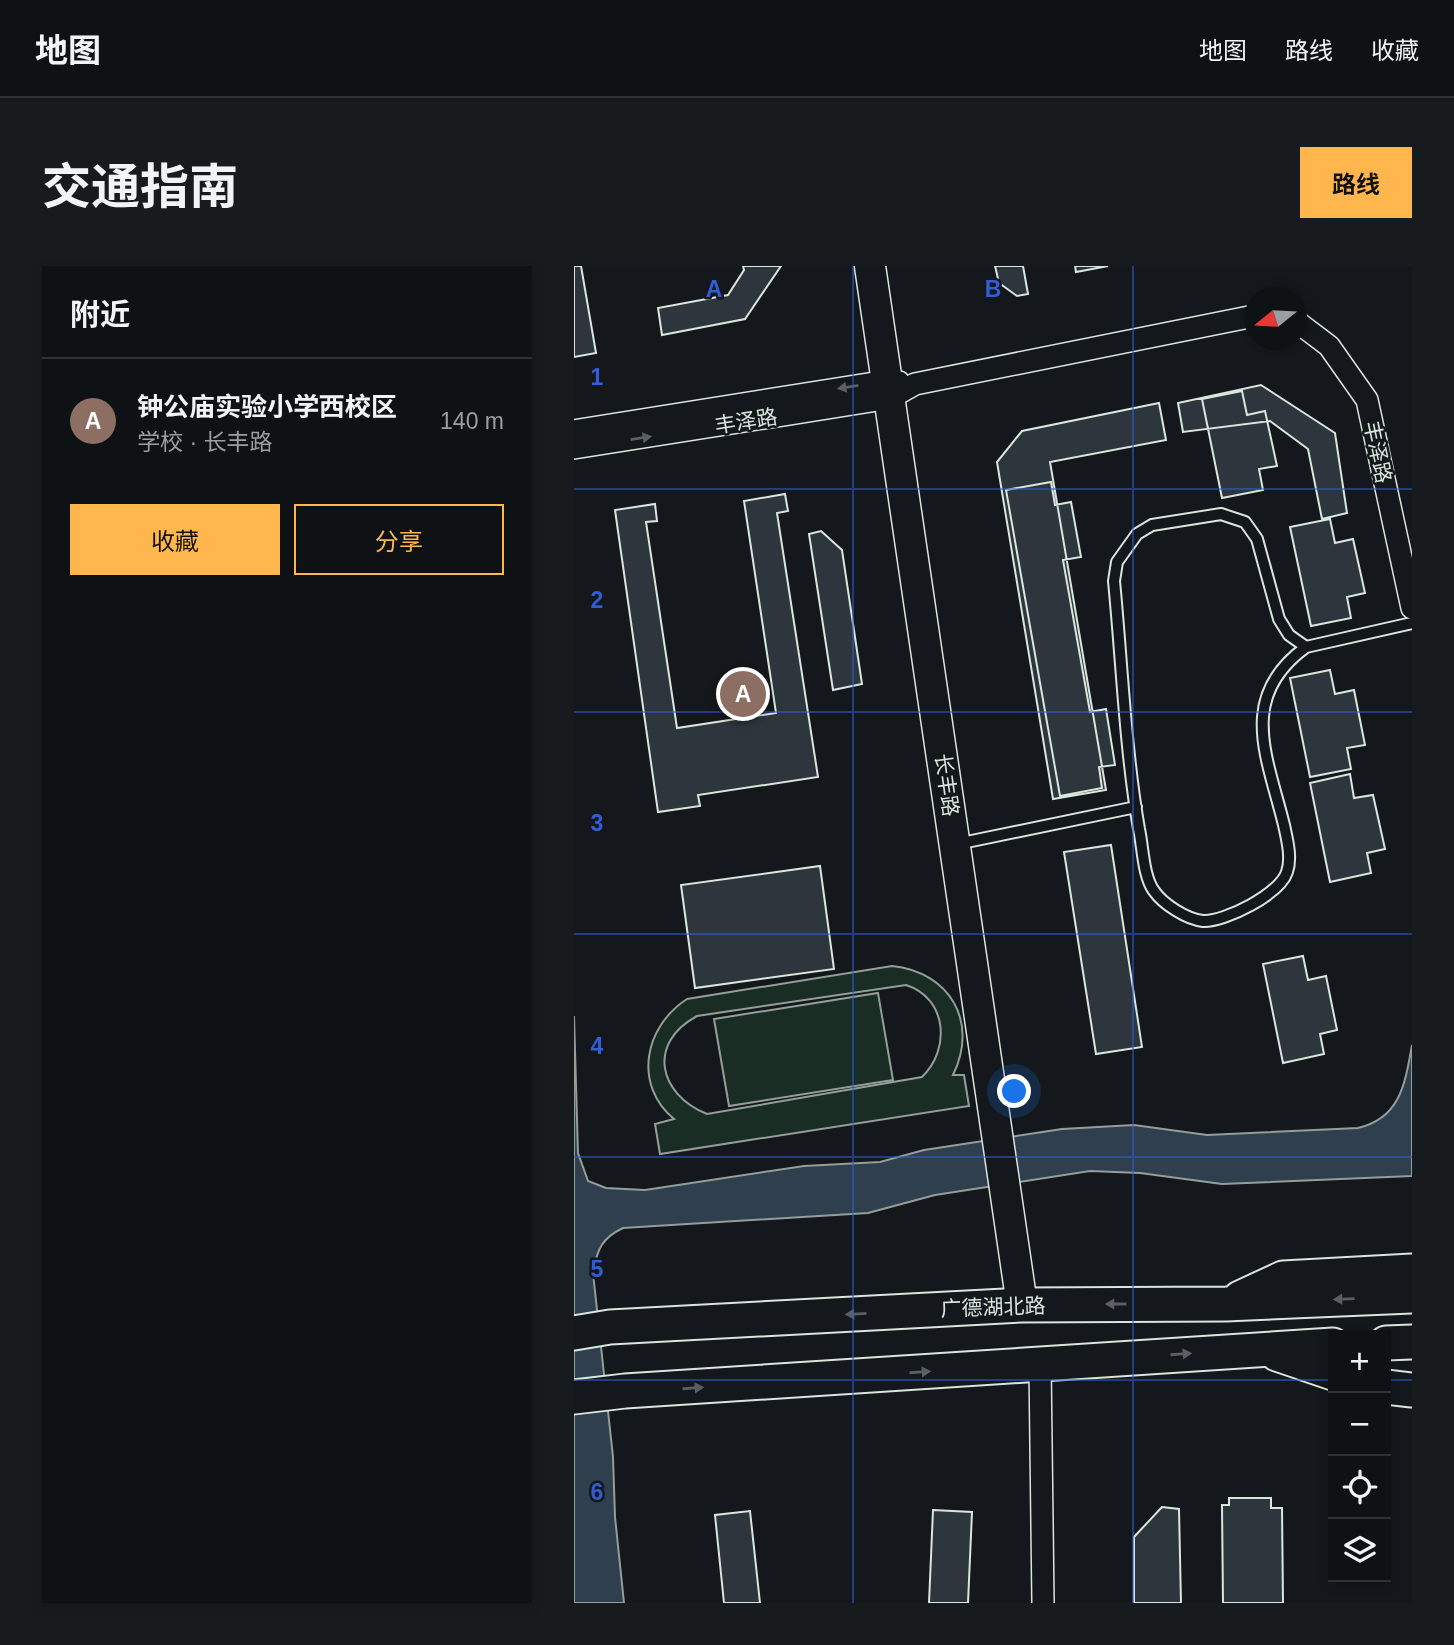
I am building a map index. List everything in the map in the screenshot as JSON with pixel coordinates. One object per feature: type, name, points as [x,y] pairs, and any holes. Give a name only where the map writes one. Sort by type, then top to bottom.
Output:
[{"type":"main road","points":[[1226,1304],[1283,1278],[1412,1271]]},
{"type":"main road","name":"广德湖北路","points":[[574,1333],[610,1327],[1022,1304],[1226,1304],[1412,1296]]},
{"type":"main road","points":[[1391,1343],[1412,1342]]},
{"type":"main road","points":[[574,1397],[625,1391],[1328,1345]]},
{"type":"main road","points":[[1259,1348],[1328,1371]]},
{"type":"main road","points":[[1391,1388],[1412,1390]]},
{"type":"street","name":"长丰路","points":[[870,266],[898,388],[956,845],[1022,1304]]},
{"type":"street","name":"丰泽路","points":[[574,448],[898,388],[1244,318]]},
{"type":"street","name":"丰泽路","points":[[1307,329],[1329,346],[1367,400],[1412,608]]},
{"type":"street","name":"丰泽路","points":[[574,431],[898,388]]},
{"type":"street","points":[[1040,1364],[1043,1603]]},
{"type":"lane","points":[[1306,647],[1289,635],[1279,619],[1257,539],[1245,522],[1221,514],[1152,525],[1137,534],[1117,562],[1114,581],[1136,807],[1153,890],[1171,908],[1203,921],[1236,912],[1268,896],[1287,873],[1289,845],[1263,737],[1261,710],[1275,677],[1306,647],[1412,623]]},
{"type":"lane","points":[[956,845],[1136,807]]},
{"type":"green space","points":[[892,966],[912,970],[930,978],[944,989],[954,1003],[963,1036],[953,1075],[964,1075],[969,1106],[660,1154],[655,1124],[674,1119],[661,1105],[653,1090],[649,1057],[653,1040],[661,1025],[672,1011],[687,999]],"holes":[[[906,985],[920,992],[937,1012],[940,1025],[938,1053],[922,1077],[707,1114],[690,1105],[669,1081],[665,1054],[671,1040],[681,1027],[697,1016]]]},
{"type":"green space","points":[[878,993],[893,1080],[729,1106],[714,1019]]},
{"type":"water","points":[[574,1016],[578,1153],[588,1181],[606,1188],[645,1190],[804,1166],[880,1162],[924,1150],[1062,1129],[1134,1125],[1207,1135],[1358,1128],[1384,1116],[1392,1107],[1407,1073],[1412,1045],[1412,1176],[1222,1184],[1140,1173],[1090,1171],[935,1195],[868,1213],[623,1228],[605,1240],[596,1257],[593,1273],[613,1457],[615,1517],[624,1603],[574,1603]]},
{"type":"building","points":[[574,266],[581,266],[596,353],[574,357]]},
{"type":"building","points":[[743,266],[781,266],[745,319],[662,335],[658,308],[728,295],[744,270]]},
{"type":"building","points":[[995,266],[1023,266],[1028,294],[1017,296],[999,283]]},
{"type":"building","points":[[1075,266],[1108,266],[1076,272]]},
{"type":"building","points":[[1261,385],[1335,433],[1347,513],[1322,519],[1308,449],[1270,421],[1183,432],[1178,403]]},
{"type":"building","points":[[1242,391],[1247,415],[1265,411],[1277,466],[1259,469],[1263,490],[1222,498],[1202,399]]},
{"type":"building","points":[[1159,403],[1166,440],[1050,462],[1106,790],[1053,799],[997,462],[1022,431]]},
{"type":"building","points":[[1051,482],[1055,505],[1071,502],[1081,557],[1063,560],[1090,712],[1106,709],[1115,765],[1099,767],[1102,788],[1060,796],[1006,490]]},
{"type":"building","points":[[785,494],[788,511],[777,513],[818,777],[698,795],[700,806],[658,812],[615,510],[655,504],[657,521],[646,522],[677,728],[776,713],[744,501]]},
{"type":"building","points":[[1330,519],[1335,543],[1353,539],[1365,593],[1347,597],[1351,618],[1311,626],[1290,527]]},
{"type":"building","points":[[821,531],[842,550],[862,684],[833,690],[809,534]]},
{"type":"building","points":[[1330,670],[1335,694],[1354,690],[1365,745],[1347,748],[1351,769],[1310,777],[1290,678]]},
{"type":"building","points":[[1350,774],[1354,798],[1373,795],[1385,849],[1367,853],[1371,873],[1330,882],[1310,783]]},
{"type":"building","points":[[1111,845],[1142,1047],[1096,1054],[1064,852]]},
{"type":"building","points":[[820,866],[834,969],[695,988],[681,885]]},
{"type":"building","points":[[1303,956],[1308,980],[1326,976],[1337,1030],[1320,1034],[1324,1054],[1283,1063],[1263,964]]},
{"type":"building","points":[[1229,1498],[1271,1498],[1271,1508],[1282,1508],[1283,1603],[1223,1603],[1222,1505],[1229,1505]]},
{"type":"building","points":[[1162,1507],[1179,1509],[1181,1603],[1134,1603],[1134,1537]]},
{"type":"building","points":[[933,1510],[972,1512],[968,1603],[929,1603]]},
{"type":"building","points":[[750,1511],[760,1603],[724,1603],[715,1515]]},
{"type":"place","name":"钟公庙实验小学西校区","points":[[743,694]]}]
